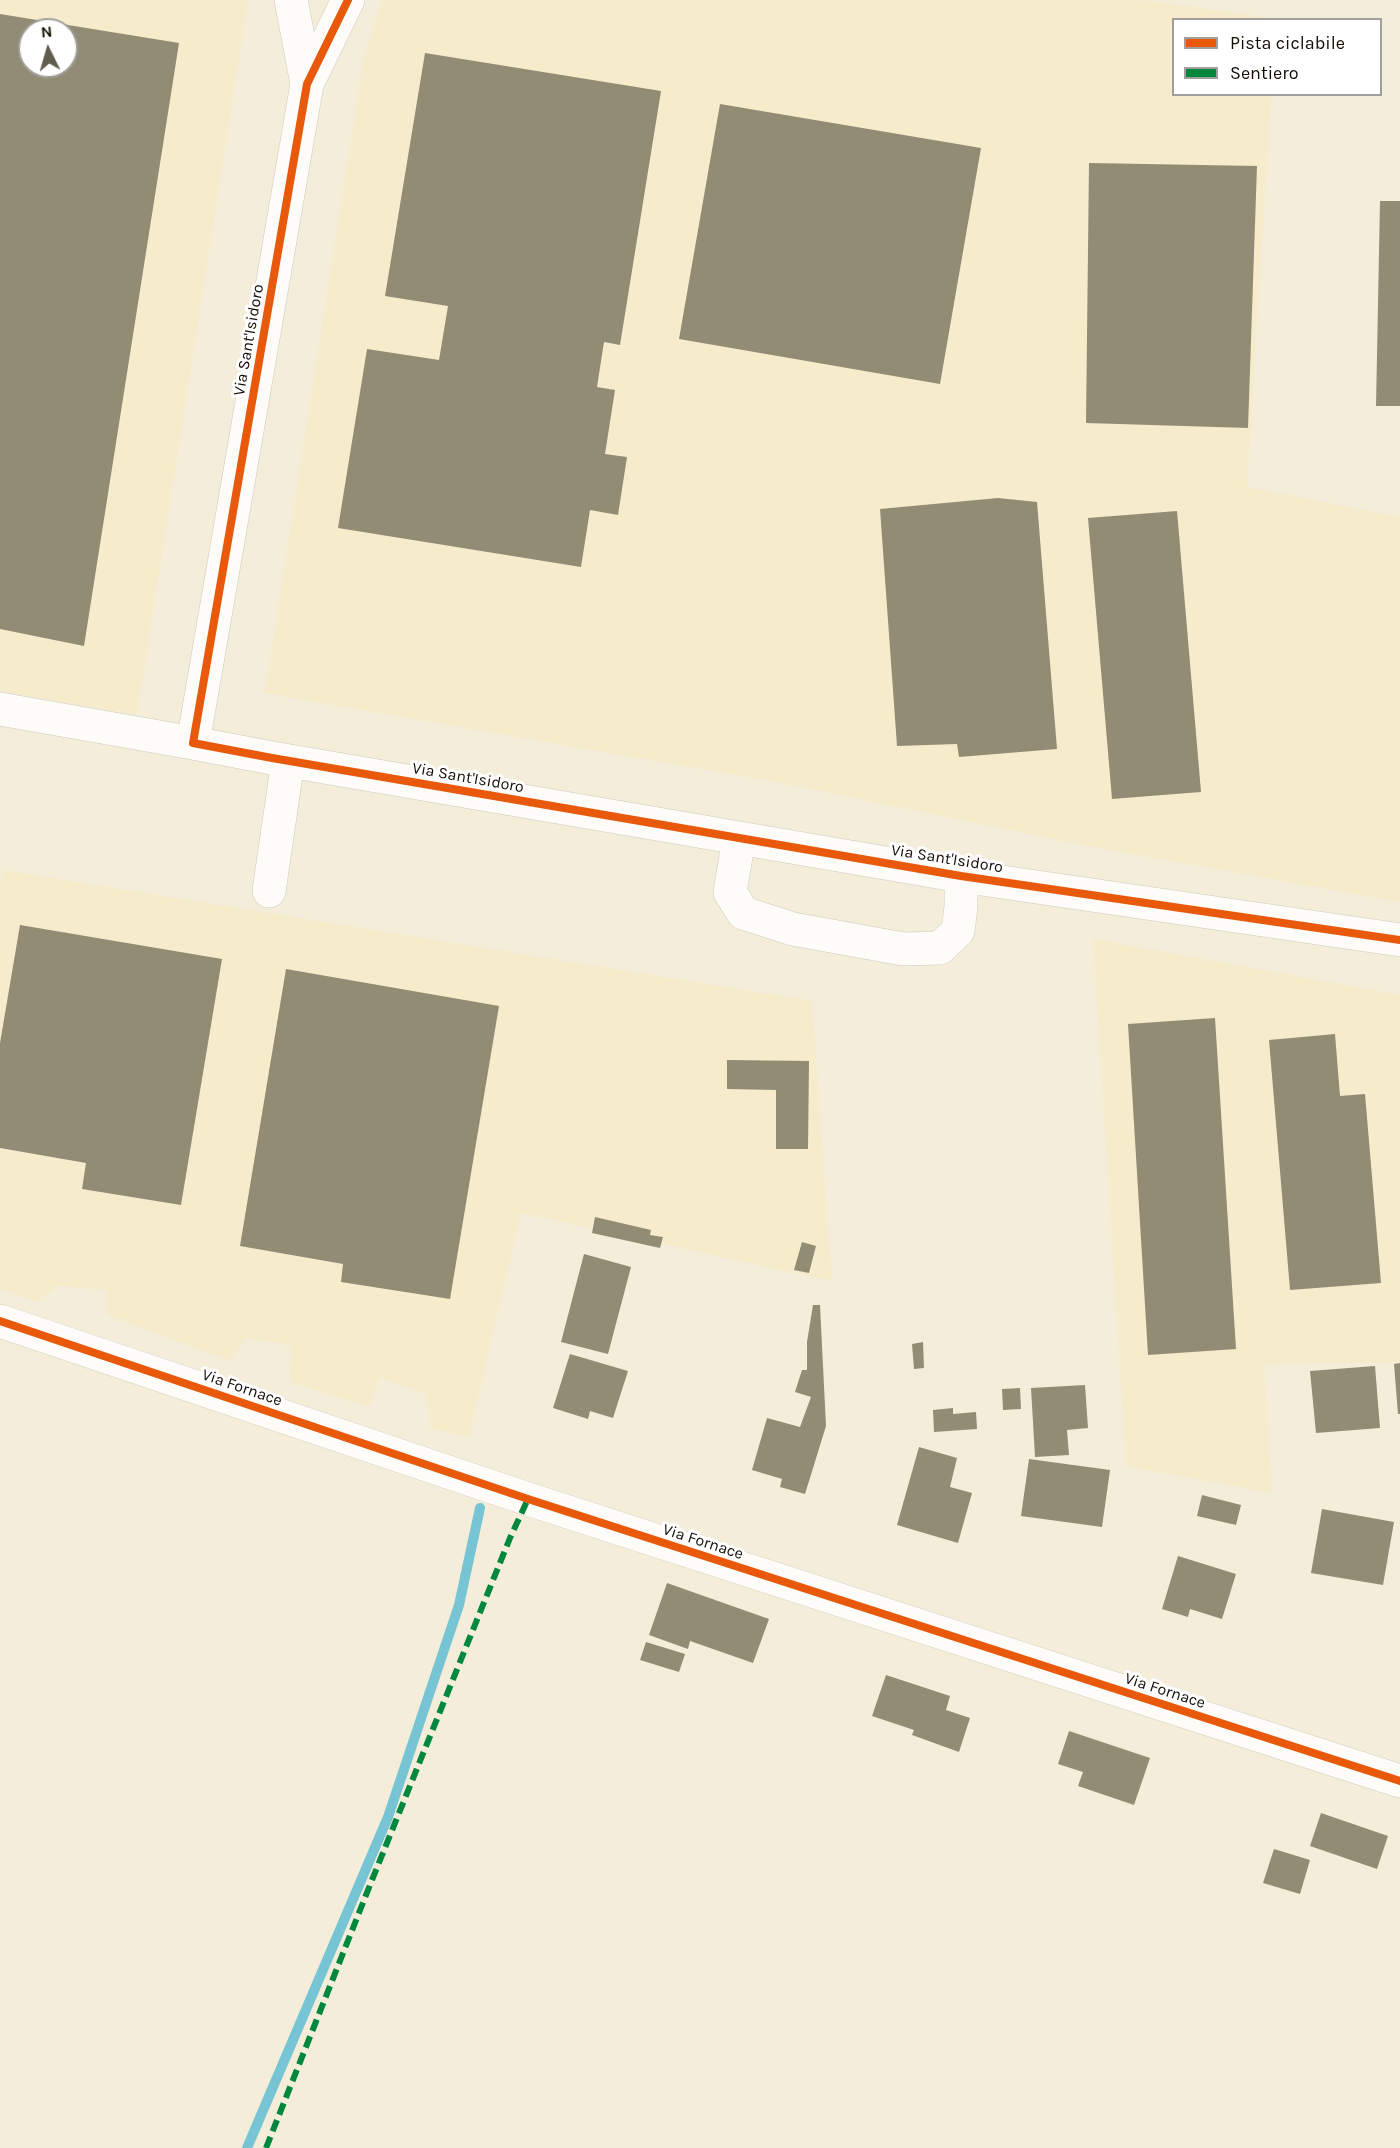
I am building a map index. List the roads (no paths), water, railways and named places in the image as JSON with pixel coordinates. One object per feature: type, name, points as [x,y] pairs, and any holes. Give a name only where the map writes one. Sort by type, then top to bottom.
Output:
[{"type":"street","points":[[291,0],[307,84]]},
{"type":"street","points":[[307,84],[348,0]]},
{"type":"street","name":"Via Sant'Isidoro","points":[[193,742],[307,84]]},
{"type":"street","name":"Via Sant'Isidoro","points":[[0,709],[193,742],[288,761],[961,876],[1400,940]]},
{"type":"street","points":[[269,891],[288,761]]},
{"type":"street","points":[[739,838],[730,892],[743,913],[793,929],[903,949],[940,948],[958,931],[961,876]]},
{"type":"street","name":"Via Fornace","points":[[0,1321],[528,1499],[1400,1781]]},
{"type":"waterway","points":[[247,2148],[388,1817],[459,1605],[480,1508]]}]
